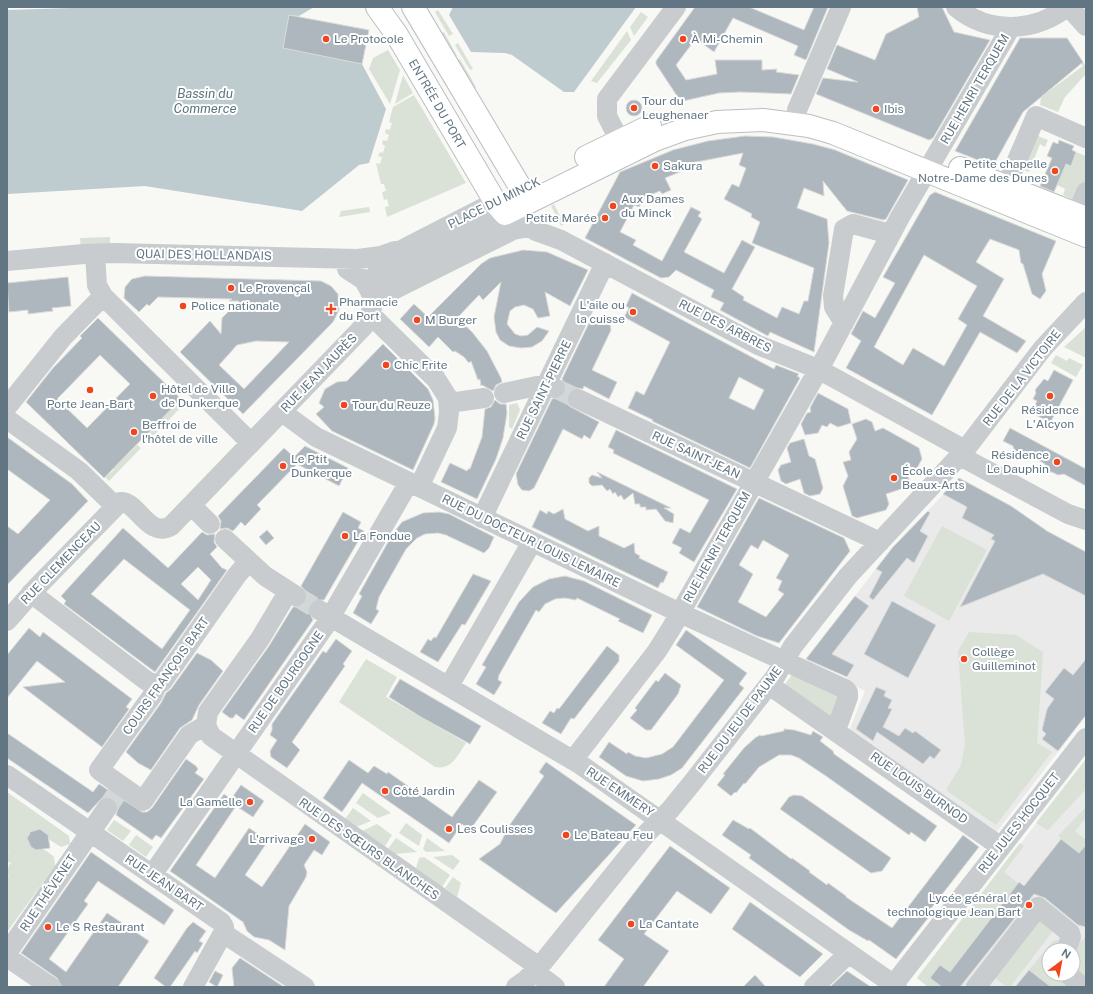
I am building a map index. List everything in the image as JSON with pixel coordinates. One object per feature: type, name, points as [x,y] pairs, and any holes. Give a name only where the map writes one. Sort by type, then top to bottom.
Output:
[{"type":"main road","name":"ENTRÉE DU PORT","points":[[377,7],[397,35],[500,208]]},
{"type":"main road","points":[[413,7],[525,196]]},
{"type":"main road","points":[[644,138],[674,118],[719,109],[762,106],[797,110],[836,119],[931,165]]},
{"type":"main road","points":[[644,138],[673,133],[707,124],[740,120],[774,120],[826,130],[931,165],[999,192],[1086,236]]},
{"type":"main road","name":"PLACE DU MINCK","points":[[500,208],[644,138]]},
{"type":"main road","points":[[999,192],[1081,216]]},
{"type":"street","points":[[623,148],[607,116],[607,99],[676,7]]},
{"type":"street","points":[[797,110],[841,7]]},
{"type":"street","points":[[956,7],[984,24],[997,27],[1011,27],[1042,22],[1068,7],[1086,26]]},
{"type":"street","name":"RUE HENRI TERQUEM","points":[[573,760],[660,646],[680,613],[844,323],[890,234],[1011,27]]},
{"type":"street","points":[[999,192],[1036,116],[1086,138]]},
{"type":"street","points":[[1081,216],[1086,192]]},
{"type":"street","name":"RUE DES ARBRES","points":[[500,208],[529,227],[556,238],[605,263],[758,345],[818,369],[962,453],[1077,517],[1086,527]]},
{"type":"street","name":"PLACE DU MINCK","points":[[372,306],[385,277],[400,258],[500,208]]},
{"type":"street","points":[[844,323],[834,307],[833,296],[844,229],[848,225],[858,224],[890,234]]},
{"type":"street","points":[[372,306],[385,294],[513,230],[529,227]]},
{"type":"street","name":"QUAI DES HOLLANDAIS","points":[[7,261],[96,259],[358,259],[381,256],[400,258]]},
{"type":"street","name":"QUAI DES HOLLANDAIS","points":[[7,271],[96,259],[131,263],[377,270],[400,258]]},
{"type":"street","points":[[96,259],[97,285],[103,296],[251,443]]},
{"type":"street","name":"RUE SAINT-PIERRE","points":[[482,518],[552,387],[605,263]]},
{"type":"street","points":[[347,269],[364,280],[372,306],[436,379],[443,388],[449,403],[484,398]]},
{"type":"street","points":[[372,306],[374,280],[377,270]]},
{"type":"street","points":[[7,407],[60,341],[103,296]]},
{"type":"street","name":"RUE DE LA VICTOIRE","points":[[962,453],[1043,348],[1086,302]]},
{"type":"street","name":"RUE JEAN JAURÈS","points":[[115,506],[120,502],[125,502],[148,523],[157,528],[164,529],[174,524],[353,339],[372,306]]},
{"type":"street","points":[[504,393],[552,387]]},
{"type":"street","name":"RUE SAINT-JEAN","points":[[578,399],[880,542]]},
{"type":"street","name":"RUE DE BOURGOGNE","points":[[152,875],[236,755],[325,613],[414,485],[444,435],[448,419],[449,403]]},
{"type":"street","name":"RUE DU DOCTEUR LOUIS LEMAIRE","points":[[282,412],[310,434],[784,662]]},
{"type":"street","points":[[7,419],[79,471],[115,506]]},
{"type":"street","name":"RUE DU JEU DE PAUME","points":[[516,987],[537,969],[646,833],[687,789],[769,685],[793,646],[848,576],[962,453]]},
{"type":"street","name":"RUE CLEMENCEAU","points":[[8,619],[31,592],[115,506]]},
{"type":"street","points":[[191,506],[210,524]]},
{"type":"street","points":[[206,725],[208,712],[292,594],[265,576],[225,539]]},
{"type":"street","points":[[448,686],[532,542]]},
{"type":"street","name":"COURS FRANÇOIS BART","points":[[206,725],[189,735],[144,801],[120,789],[100,770],[154,693],[157,685],[162,682],[237,575],[249,561]]},
{"type":"street","points":[[31,592],[147,681],[157,685]]},
{"type":"street","name":"RUE EMMERY","points":[[325,613],[573,760],[660,819],[895,986]]},
{"type":"street","points":[[784,662],[847,690],[848,697],[836,730]]},
{"type":"street","name":"RUE LOUIS BURNOD","points":[[769,685],[836,730],[1001,847]]},
{"type":"street","name":"RUE DES SŒURS BLANCHES","points":[[206,725],[211,736],[236,755],[537,969],[555,987]]},
{"type":"street","name":"RUE JULES HOCQUET","points":[[895,986],[1086,738]]},
{"type":"street","name":"RUE JEAN BART","points":[[7,775],[218,920],[224,927],[221,937]]},
{"type":"street","points":[[90,833],[107,808]]},
{"type":"street","name":"RUE THÉVENET","points":[[7,953],[90,833]]},
{"type":"street","points":[[976,987],[1038,907],[1070,933],[1074,939]]},
{"type":"street","points":[[193,987],[221,937],[305,987]]},
{"type":"street","points":[[814,987],[849,953]]},
{"type":"street","points":[[7,957],[51,987]]},
{"type":"street","points":[[7,969],[33,987]]},
{"type":"shaded area","points":[[438,10],[453,34],[449,36],[435,12]]},
{"type":"shaded area","points":[[641,12],[648,17],[634,36],[630,27]]},
{"type":"shaded area","points":[[627,31],[631,40],[597,83],[591,81]]},
{"type":"shaded area","points":[[444,32],[457,56],[455,57],[441,33]]},
{"type":"shaded area","points":[[458,43],[473,69],[470,70],[455,45]]},
{"type":"shaded area","points":[[388,50],[400,70],[390,104],[369,69],[373,58]]},
{"type":"shaded area","points":[[460,59],[476,87],[474,89],[457,61]]},
{"type":"shaded area","points":[[1083,62],[1086,67],[1086,74],[1065,97],[1058,112],[1040,105],[1041,97],[1083,66],[1081,63]]},
{"type":"shaded area","points":[[403,75],[413,93],[395,104]]},
{"type":"shaded area","points":[[414,95],[466,183],[387,217],[385,207],[389,206],[387,199],[384,200],[382,192],[386,191],[384,184],[381,184],[376,163],[380,164],[382,157],[378,156],[380,152],[383,153],[385,146],[382,144],[383,140],[387,141],[389,135],[385,133],[386,129],[390,130],[392,123],[389,122],[393,107]]},
{"type":"shaded area","points":[[1033,134],[1048,140],[1045,147],[1040,144],[1029,172],[1019,168]]},
{"type":"shaded area","points":[[1076,152],[1086,156],[1086,181],[1078,202],[1063,195],[1065,189],[1057,185],[1066,164],[1071,166]]},
{"type":"shaded area","points":[[554,204],[564,224],[561,226],[551,206]]},
{"type":"shaded area","points":[[369,207],[370,212],[339,217],[341,211]]},
{"type":"shaded area","points":[[110,237],[110,249],[81,250],[80,238]]},
{"type":"shaded area","points":[[1086,327],[1086,358],[1064,347]]},
{"type":"shaded area","points":[[1056,355],[1067,361],[1069,358],[1083,365],[1076,377],[1051,363]]},
{"type":"shaded area","points":[[181,399],[185,403],[153,436],[149,432],[172,408],[173,409],[178,404],[177,403]]},
{"type":"shaded area","points":[[517,403],[520,410],[512,429],[509,427],[509,405]]},
{"type":"shaded area","points":[[137,445],[141,448],[109,481],[105,477],[114,470],[113,469]]},
{"type":"shaded area","name":"Collège Guilleminot","points":[[959,478],[1011,506],[1047,531],[1086,552],[1086,715],[996,833],[849,731],[865,691],[846,680],[854,665],[832,654],[869,606],[855,596],[893,547]]},
{"type":"shaded area","points":[[942,526],[987,550],[949,621],[904,596]]},
{"type":"shaded area","points":[[969,632],[1016,635],[1043,652],[1037,743],[1052,752],[996,825],[946,790],[961,765],[965,744],[958,651]]},
{"type":"shaded area","points":[[366,659],[397,677],[386,697],[466,743],[454,761],[446,766],[435,767],[339,702]]},
{"type":"shaded area","points":[[794,672],[842,697],[831,722],[782,688]]},
{"type":"shaded area","name":"Lycée général et technologique Jean Bart","points":[[1086,759],[1086,987],[928,987],[917,978]]},
{"type":"shaded area","points":[[1086,759],[1086,789],[1048,830],[1036,823]]},
{"type":"shaded area","points":[[7,792],[69,836],[70,844],[61,847],[50,840],[45,832],[40,829],[30,832],[27,838],[31,846],[47,851],[54,857],[55,866],[7,932],[7,877],[9,876],[7,874],[11,863],[7,863],[7,853],[9,851],[7,850]]},
{"type":"shaded area","points":[[363,793],[391,813],[378,818],[356,803]]},
{"type":"shaded area","points":[[1086,807],[1086,818],[1075,831],[1086,840],[1086,845],[1079,853],[1058,836]]},
{"type":"shaded area","points":[[353,808],[371,821],[356,827],[345,819]]},
{"type":"shaded area","points":[[114,820],[131,831],[123,841],[107,830]]},
{"type":"shaded area","points":[[406,823],[422,835],[419,846],[399,833]]},
{"type":"shaded area","points":[[377,824],[392,835],[385,846],[362,831]]},
{"type":"shaded area","points":[[136,835],[153,847],[146,857],[129,845]]},
{"type":"shaded area","points":[[396,838],[417,852],[395,854],[388,849]]},
{"type":"shaded area","points":[[427,838],[445,851],[426,852],[423,849]]},
{"type":"shaded area","points":[[1020,843],[1024,846],[1004,872],[1019,884],[950,972],[940,965],[942,987],[928,987],[917,978]]},
{"type":"shaded area","points":[[452,855],[460,861],[453,870],[433,857]]},
{"type":"shaded area","points":[[424,857],[450,875],[442,887],[416,868],[419,858]]},
{"type":"shaded area","points":[[453,877],[461,883],[457,897],[445,888]]},
{"type":"shaded area","points":[[1038,913],[1056,927],[1044,942],[1041,942],[1041,947],[1010,987],[1007,987],[990,974]]},
{"type":"shaded area","points":[[1086,936],[1086,983],[1081,979],[1080,942]]},
{"type":"shaded area","points":[[1064,938],[1063,942],[1052,942]]},
{"type":"shaded area","points":[[1041,956],[1041,979],[1029,970]]},
{"type":"shaded area","points":[[1045,982],[1072,982],[1077,987],[1051,987]]},
{"type":"water","name":"Bassin du Commerce","points":[[104,7],[314,7],[299,16],[289,15],[283,48],[362,64],[386,109],[369,163],[359,165],[302,211],[145,186],[7,194],[7,10]]},
{"type":"water","points":[[453,7],[636,7],[574,92],[564,92],[512,55],[505,53],[471,52],[449,15]]},
{"type":"building","points":[[695,7],[749,7],[804,30],[814,7],[828,7],[806,60],[794,55],[798,46],[733,18],[714,52],[699,41],[691,45],[676,65],[686,80],[717,74],[715,60],[762,60],[762,70],[777,69],[776,72],[799,75],[791,94],[740,92],[719,93],[683,101],[679,99],[656,64],[656,61]]},
{"type":"building","points":[[917,7],[942,7],[954,32],[990,40],[933,138],[929,140],[816,94],[823,78],[858,82],[827,69],[837,45],[875,60],[886,34],[919,17]]},
{"type":"building","name":"Le Protocole","points":[[289,15],[369,30],[362,64],[283,48]]},
{"type":"building","points":[[1020,38],[1067,38],[1083,62],[1023,112],[993,166],[955,151]]},
{"type":"building","name":"Tour du Leughenaer","points":[[634,100],[641,105],[642,108],[637,115],[634,116],[627,111],[626,108],[631,101]]},
{"type":"building","points":[[745,136],[773,137],[813,144],[835,150],[908,180],[886,219],[883,220],[847,211],[823,181],[824,196],[804,188],[797,208],[827,219],[829,243],[814,352],[770,332],[768,336],[720,310],[724,303],[711,297],[714,290],[676,270],[669,277],[661,278],[585,238],[620,172],[673,150],[708,141]],"holes":[[[743,153],[739,165],[746,168],[739,187],[732,184],[724,199],[752,214],[751,217],[760,222],[752,243],[814,268],[808,301],[804,301],[799,314],[782,307],[777,318],[743,300],[744,297],[732,289],[755,247],[742,240],[724,273],[684,252],[702,219],[698,216],[701,212],[691,207],[662,261],[633,245],[636,240],[620,232],[634,205],[639,207],[645,197],[660,191],[662,194],[671,190],[665,178],[687,169],[686,164]]]},
{"type":"building","name":"Petite chapelle Notre-Dame des Dunes","points":[[1059,140],[1074,146],[1072,150],[1076,152],[1071,166],[1066,164],[1054,192],[1040,186],[1052,158],[1047,156],[1053,142],[1058,144]]},
{"type":"building","points":[[935,192],[1056,241],[1042,274],[1046,291],[1040,299],[1032,294],[1023,264],[1021,263],[1019,250],[990,239],[976,262],[1004,279],[983,316],[1026,341],[1017,353],[980,332],[932,415],[846,368],[861,341],[851,334],[863,311],[875,318],[895,283],[883,277],[930,195]],"holes":[[[924,255],[977,286],[958,319],[967,325],[944,366],[913,348],[903,365],[874,347]]]},
{"type":"building","points":[[523,250],[547,252],[588,270],[570,306],[545,292],[550,316],[538,318],[533,309],[524,305],[515,307],[510,311],[507,324],[515,334],[521,336],[528,335],[537,327],[549,331],[542,341],[532,347],[521,348],[509,346],[500,340],[496,332],[494,317],[501,282],[483,300],[479,295],[457,318],[472,332],[487,351],[501,378],[502,382],[496,385],[493,391],[482,385],[481,386],[480,379],[478,380],[471,361],[469,363],[464,357],[455,351],[453,352],[438,337],[429,347],[400,319],[414,304],[428,317],[481,264],[490,258]]},
{"type":"building","points":[[145,276],[321,281],[331,286],[338,294],[339,310],[333,322],[243,414],[180,352],[210,321],[221,334],[222,318],[239,301],[229,301],[232,299],[158,297],[149,306],[147,304],[139,312],[124,298],[125,287],[132,279]],"holes":[[[256,341],[289,342],[244,389],[219,365],[237,345]]]},
{"type":"building","points":[[68,277],[71,306],[52,308],[53,311],[28,314],[28,310],[9,312],[7,283]]},
{"type":"building","points":[[632,293],[774,369],[776,365],[799,374],[797,376],[800,378],[750,468],[628,408],[636,391],[644,395],[670,342],[624,317],[629,308],[626,306]],"holes":[[[739,377],[764,390],[754,410],[729,398]]]},
{"type":"building","name":"Hôtel de Ville de Dunkerque","points":[[98,318],[181,399],[104,478],[26,402],[53,368],[82,338],[80,336]],"holes":[[[100,355],[130,384],[87,428],[57,399]]]},
{"type":"building","points":[[598,319],[606,320],[610,324],[611,330],[592,370],[617,382],[609,399],[584,386],[583,389],[577,388],[571,390],[567,400],[569,406],[599,422],[590,439],[584,435],[582,439],[563,429],[534,488],[529,491],[522,490],[518,485],[516,474],[552,399],[561,397],[565,393],[566,386],[562,379],[589,323],[591,325]]},
{"type":"building","points":[[383,344],[428,389],[433,400],[435,418],[434,424],[413,470],[332,431],[316,414],[324,407],[319,403],[325,389],[337,382],[347,381]]},
{"type":"building","name":"Résidence L'Alcyon","points":[[1054,370],[1073,380],[1050,423],[1031,412],[1037,401],[1033,399],[1036,393],[1035,390],[1044,379],[1048,381]]},
{"type":"building","points":[[818,393],[848,409],[851,423],[838,427],[830,423],[827,427],[822,425],[818,433],[805,435],[801,424],[807,413],[811,412],[810,408]]},
{"type":"building","points":[[495,400],[500,404],[506,404],[507,413],[503,438],[496,459],[477,499],[441,482],[450,463],[467,471],[470,469],[482,437],[485,409],[491,407]]},
{"type":"building","points":[[866,419],[872,422],[875,431],[883,428],[919,448],[922,459],[916,470],[907,473],[910,482],[907,487],[886,494],[889,504],[886,510],[857,518],[852,516],[843,486],[848,476],[843,462],[851,460],[849,452],[857,439],[852,424]]},
{"type":"building","name":"Résidence Le Dauphin","points":[[1010,428],[1086,469],[1086,486],[1064,474],[1058,475],[1052,472],[1046,473],[1045,464],[1031,456],[1026,458],[1016,455],[1013,446],[1003,441]]},
{"type":"building","points":[[616,430],[737,489],[694,562],[679,553],[682,548],[672,543],[680,528],[690,533],[709,500],[613,453],[614,450],[608,447]]},
{"type":"building","points":[[7,437],[72,484],[88,501],[7,585],[7,526],[18,534],[50,500],[7,469]]},
{"type":"building","points":[[804,439],[809,456],[815,459],[823,488],[820,494],[810,496],[804,493],[800,479],[786,484],[781,481],[778,470],[781,465],[791,462],[787,448],[790,443]]},
{"type":"building","points":[[305,446],[348,468],[339,486],[297,464],[257,505],[261,509],[245,526],[241,522],[233,531],[227,528],[220,529],[221,521],[218,516],[284,448],[294,457]]},
{"type":"building","points":[[597,472],[671,508],[664,508],[674,514],[673,523],[665,521],[656,509],[646,510],[646,507],[640,507],[640,504],[635,504],[633,493],[624,500],[621,495],[618,497],[615,492],[613,494],[610,489],[607,491],[602,485],[592,486],[589,483],[589,478],[592,475],[602,478]]},
{"type":"building","points":[[959,478],[1011,506],[1047,531],[1086,552],[1086,596],[1043,574],[960,607],[995,541],[991,539],[994,535],[962,518],[967,507],[943,494]]},
{"type":"building","points":[[759,498],[844,538],[850,551],[779,643],[757,636],[697,607]],"holes":[[[763,540],[789,555],[776,578],[782,581],[778,590],[784,594],[766,617],[738,602],[753,574],[739,565],[751,545],[758,549]]]},
{"type":"building","points":[[563,509],[565,519],[588,531],[599,526],[599,536],[624,548],[634,543],[635,553],[640,556],[639,558],[668,572],[663,583],[661,582],[658,588],[532,527],[540,510],[547,514],[548,511],[554,514]]},
{"type":"building","points":[[928,511],[930,513],[920,531],[928,536],[914,563],[907,558],[873,600],[869,597],[882,572],[876,569],[893,547]]},
{"type":"building","points":[[343,512],[361,522],[358,528],[364,531],[324,600],[314,600],[309,604],[308,610],[313,620],[244,720],[236,714],[233,718],[230,718],[222,712],[269,646],[293,607],[301,606],[306,602],[306,591],[301,586]]},
{"type":"building","points":[[439,512],[449,514],[494,537],[489,548],[484,553],[446,535],[438,533],[425,534],[417,538],[406,549],[379,597],[376,609],[379,611],[371,624],[353,613],[362,596],[359,594],[392,535],[402,522],[423,513]]},
{"type":"building","points":[[123,528],[168,568],[202,532],[207,535],[215,534],[214,542],[217,547],[210,554],[222,568],[227,570],[155,672],[64,604],[66,601],[61,596]],"holes":[[[124,559],[190,610],[162,649],[91,594]],[[198,567],[211,580],[198,600],[181,584]]]},
{"type":"building","points":[[267,530],[274,538],[266,545],[259,537]]},
{"type":"building","points":[[473,574],[491,581],[465,625],[462,624],[438,662],[420,652],[428,639],[431,641],[434,637],[436,638]]},
{"type":"building","points":[[565,576],[584,581],[652,615],[643,633],[618,621],[620,619],[577,598],[576,600],[565,598],[555,599],[545,604],[539,612],[536,610],[499,675],[498,680],[502,682],[494,695],[476,684],[486,667],[482,665],[519,602],[533,587],[549,579]]},
{"type":"building","points":[[855,596],[869,606],[832,654],[854,665],[847,677],[806,659]]},
{"type":"building","points":[[892,601],[936,625],[908,678],[864,654]]},
{"type":"building","points":[[29,628],[40,637],[43,632],[132,699],[126,707],[129,709],[102,747],[23,687],[65,682],[37,661],[7,698],[7,655]]},
{"type":"building","points":[[686,630],[747,673],[739,684],[744,688],[682,768],[671,775],[659,779],[643,781],[626,776],[599,757],[609,742],[627,754],[628,752],[635,756],[646,758],[662,754],[673,747],[724,680],[676,645]]},
{"type":"building","points":[[336,639],[352,651],[343,664],[345,666],[292,742],[300,750],[287,768],[271,757],[270,751],[277,740],[270,735],[272,724],[323,651],[326,653]]},
{"type":"building","points":[[607,646],[619,655],[619,661],[574,719],[571,718],[561,734],[542,723],[550,711],[554,713],[557,708],[559,709]]},
{"type":"building","points":[[197,653],[211,660],[223,671],[199,705],[192,720],[180,728],[151,770],[138,763],[126,752],[161,703],[166,693],[171,689]]},
{"type":"building","points":[[1086,659],[1086,715],[1058,751],[1042,739],[1046,734],[1042,730],[1047,709],[1054,699],[1045,692],[1064,668],[1073,675]]},
{"type":"building","points":[[665,673],[681,685],[678,694],[651,730],[646,730],[630,718],[637,710],[635,708],[656,680],[658,682]]},
{"type":"building","points":[[400,679],[481,726],[470,744],[421,717],[389,697]]},
{"type":"building","points":[[876,687],[886,691],[884,696],[892,700],[888,708],[892,709],[883,727],[899,736],[905,728],[913,733],[915,731],[941,750],[934,759],[930,756],[923,764],[877,732],[873,741],[856,729]]},
{"type":"building","points":[[784,729],[811,735],[813,731],[823,737],[820,741],[833,751],[834,754],[937,826],[925,842],[911,832],[909,835],[826,776],[799,758],[791,755],[779,755],[759,767],[745,784],[744,783],[736,793],[735,792],[731,796],[717,785],[725,775],[723,774],[744,748],[755,738],[760,735],[784,731]]},
{"type":"building","points":[[7,733],[93,792],[99,784],[142,812],[147,812],[152,808],[186,759],[196,766],[198,769],[195,773],[204,779],[161,838],[156,835],[152,840],[116,815],[118,809],[117,803],[113,798],[102,798],[88,813],[7,758]]},
{"type":"building","points":[[349,760],[368,773],[374,766],[387,774],[388,772],[452,817],[479,780],[497,792],[470,830],[462,824],[449,843],[362,783],[342,812],[323,798]]},
{"type":"building","name":"Le Bateau Feu","points":[[546,762],[636,825],[556,913],[479,859],[500,844],[509,826],[544,776],[539,772]]},
{"type":"building","points":[[241,785],[264,801],[253,817],[236,806],[196,865],[215,878],[249,828],[268,841],[245,875],[262,887],[305,824],[330,842],[322,855],[314,850],[304,865],[307,872],[306,877],[289,906],[285,950],[269,940],[254,937],[247,931],[243,922],[170,871],[224,794],[231,799]]},
{"type":"building","points":[[794,795],[802,796],[891,858],[882,871],[871,873],[780,809],[789,797]]},
{"type":"building","points":[[733,820],[749,829],[750,828],[827,885],[828,883],[892,928],[963,835],[979,847],[929,911],[932,913],[896,959],[869,940],[868,941],[849,930],[749,858],[751,855],[722,835]]},
{"type":"building","points":[[40,829],[48,835],[50,848],[36,850],[31,847],[27,838],[30,832]]},
{"type":"building","points":[[1061,839],[1079,853],[1086,845],[1086,927],[1078,925],[1045,898],[1034,894],[960,987],[942,987],[930,978],[940,965],[950,972],[1019,882],[1024,886]]},
{"type":"building","name":"La Cantate","points":[[670,846],[730,888],[711,914],[677,891],[644,934],[669,951],[643,987],[604,987],[624,959],[598,940]]},
{"type":"building","points":[[91,852],[174,910],[164,925],[98,881],[84,901],[88,904],[49,959],[66,972],[107,913],[149,941],[118,987],[62,987],[57,978],[21,953]]},
{"type":"building","points":[[750,902],[823,954],[800,977],[732,929]]},
{"type":"building","points":[[193,922],[206,931],[199,941],[203,943],[197,953],[195,951],[170,987],[166,987],[154,978],[187,928]]},
{"type":"building","points":[[240,958],[284,987],[234,987],[232,968]]},
{"type":"building","points":[[1029,970],[1041,979],[1041,982],[1045,982],[1051,987],[1015,987]]},
{"type":"building","points":[[215,971],[223,975],[217,987],[209,982]]},
{"type":"building","points":[[847,971],[871,987],[830,987]]},
{"type":"building","points":[[755,975],[766,987],[743,987]]},
{"type":"tunnel","points":[[557,389],[578,399]]},
{"type":"tunnel","points":[[296,596],[319,610]]},
{"type":"tunnel","points":[[107,808],[118,792]]},
{"type":"place","name":"Le Protocole","points":[[326,39]]},
{"type":"place","name":"À Mi-Chemin","points":[[683,39]]},
{"type":"place","name":"Tour du Leughenaer","points":[[634,108]]},
{"type":"place","name":"Ibis","points":[[876,109]]},
{"type":"place","name":"Sakura","points":[[655,166]]},
{"type":"place","name":"Petite chapelle Notre-Dame des Dunes","points":[[1055,171]]},
{"type":"place","name":"Aux Dames du Minck","points":[[613,206]]},
{"type":"place","name":"Petite Marée","points":[[605,218]]},
{"type":"place","name":"Le Provençal","points":[[231,288]]},
{"type":"place","name":"Police nationale","points":[[183,306]]},
{"type":"place","name":"Pharmacie du Port","points":[[331,309]]},
{"type":"place","name":"L'aile ou la cuisse","points":[[633,312]]},
{"type":"place","name":"M Burger","points":[[417,320]]},
{"type":"place","name":"Chic Frite","points":[[386,365]]},
{"type":"place","name":"Porte Jean-Bart","points":[[90,390]]},
{"type":"place","name":"Hôtel de Ville de Dunkerque","points":[[153,396]]},
{"type":"place","name":"Résidence L'Alcyon","points":[[1050,396]]},
{"type":"place","name":"Tour du Reuze","points":[[344,405]]},
{"type":"place","name":"Beffroi de l'hôtel de ville","points":[[134,432]]},
{"type":"place","name":"Résidence Le Dauphin","points":[[1057,462]]},
{"type":"place","name":"Le Ptit Dunkerque","points":[[283,466]]},
{"type":"place","name":"École des Beaux-Arts","points":[[894,478]]},
{"type":"place","name":"La Fondue","points":[[345,536]]},
{"type":"place","name":"Collège Guilleminot","points":[[964,659]]},
{"type":"place","name":"Côté Jardin","points":[[385,791]]},
{"type":"place","name":"La Gamelle","points":[[250,802]]},
{"type":"place","name":"Les Coulisses","points":[[449,829]]},
{"type":"place","name":"Le Bateau Feu","points":[[566,835]]},
{"type":"place","name":"L'arrivage","points":[[312,839]]},
{"type":"place","name":"Lycée général et technologique Jean Bart","points":[[1029,905]]},
{"type":"place","name":"La Cantate","points":[[631,924]]},
{"type":"place","name":"Le S Restaurant","points":[[48,927]]}]
